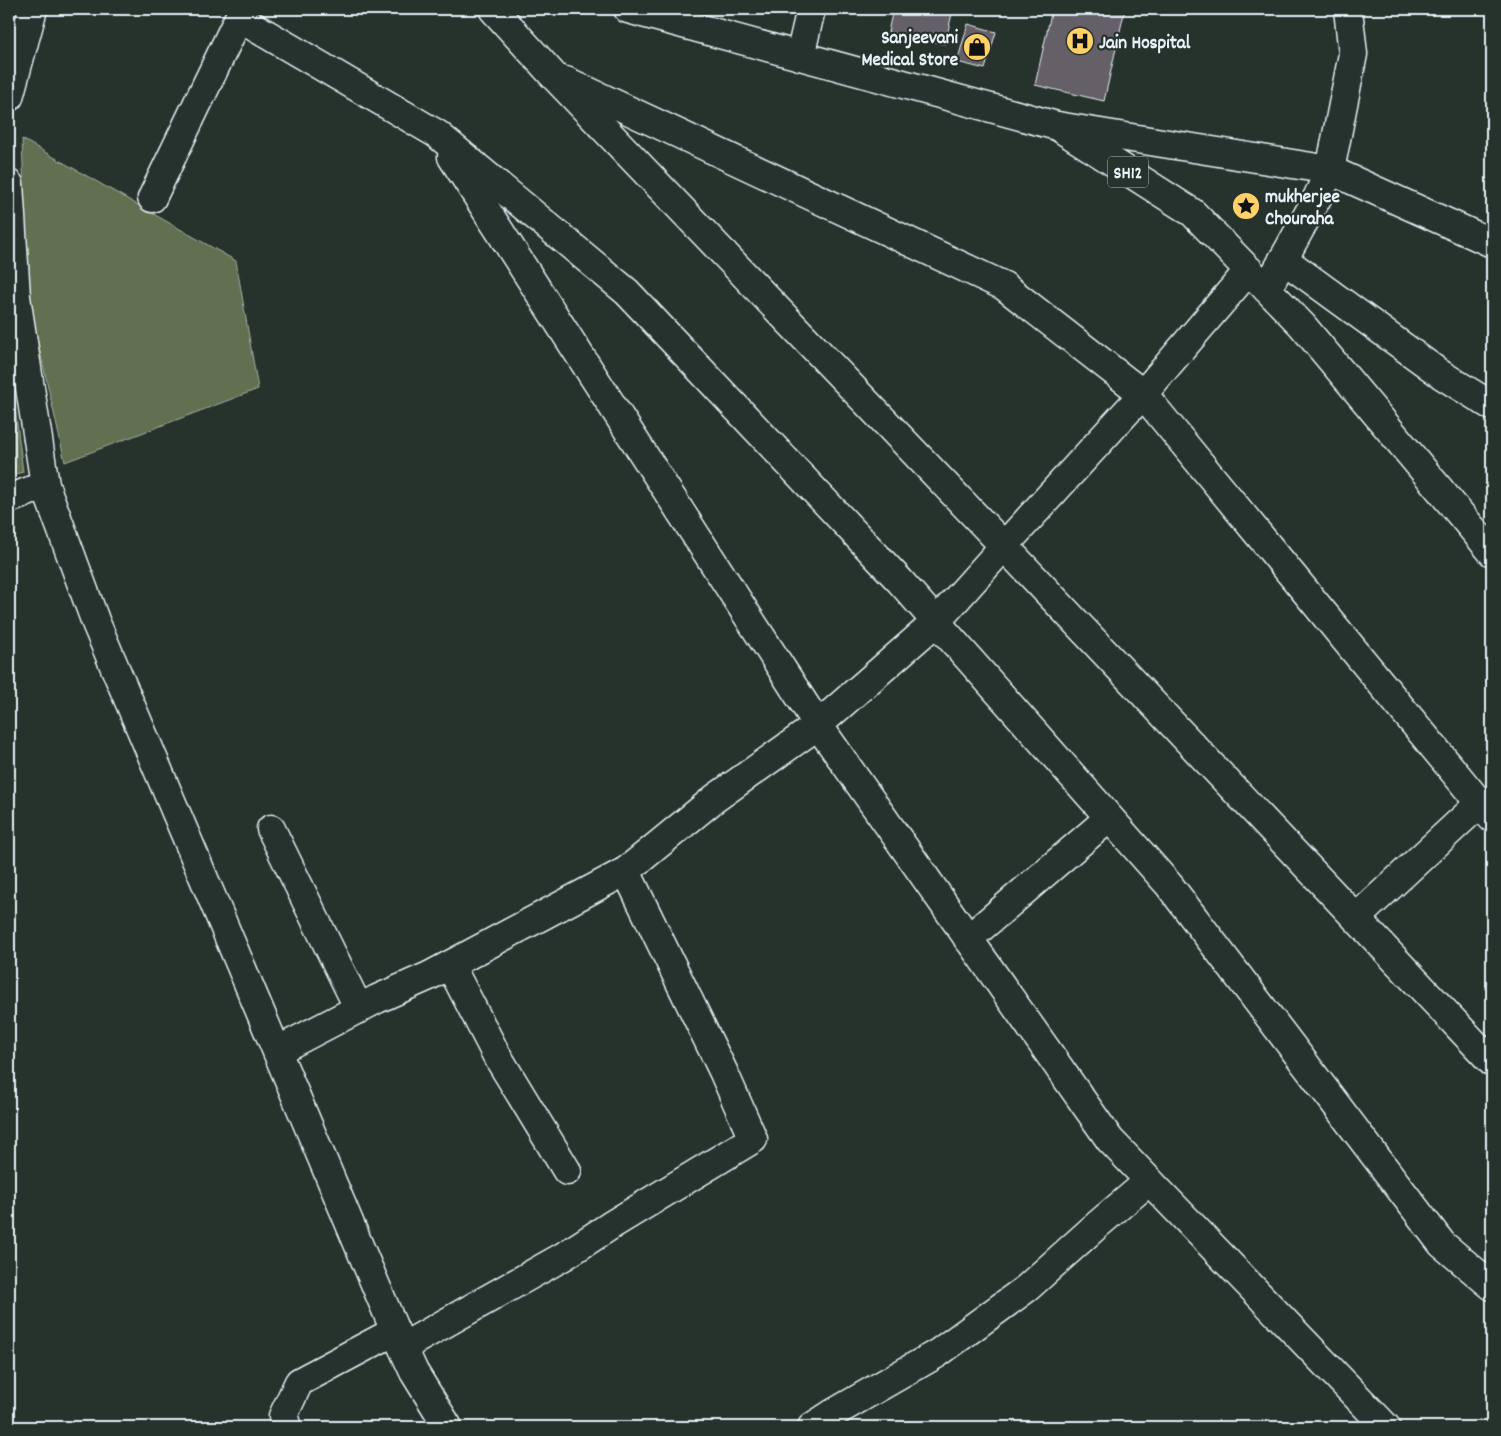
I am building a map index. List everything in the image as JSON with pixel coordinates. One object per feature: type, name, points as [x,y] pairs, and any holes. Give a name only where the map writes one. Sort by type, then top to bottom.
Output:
[{"type":"street","points":[[9,97],[34,9]]},
{"type":"street","points":[[493,9],[552,74],[1004,546],[1492,1062]]},
{"type":"street","name":"SH12","points":[[628,9],[1057,126],[1193,213],[1302,325],[1492,552]]},
{"type":"street","points":[[800,56],[811,9]]},
{"type":"street","points":[[277,1051],[450,965],[626,871],[714,799],[818,725],[936,622],[1143,394],[1258,280],[1283,259],[1318,198],[1330,170],[1354,54],[1348,9]]},
{"type":"street","points":[[152,198],[241,14],[437,134],[627,292],[900,581],[1169,886],[1442,1244],[1492,1286]]},
{"type":"street","points":[[552,74],[1004,286],[1143,394],[1486,810],[1356,918]]},
{"type":"street","points":[[1057,126],[1330,170],[1492,243]]},
{"type":"street","points":[[437,134],[818,725],[1110,1140],[1386,1427]]},
{"type":"street","points":[[9,184],[11,245],[16,298],[45,485],[96,623],[399,1339],[414,1372],[448,1427]]},
{"type":"street","points":[[1283,259],[1442,375],[1492,406]]},
{"type":"street","points":[[9,499],[45,485]]},
{"type":"street","points":[[968,939],[1109,818]]},
{"type":"street","points":[[271,830],[359,1009]]},
{"type":"street","points":[[288,1427],[283,1416],[299,1382],[399,1339],[564,1256],[613,1224],[753,1140],[724,1073],[626,871]]},
{"type":"street","points":[[450,965],[496,1054],[568,1171]]},
{"type":"street","points":[[812,1427],[938,1353],[1027,1288],[1149,1181]]},
{"type":"green space","points":[[22,139],[236,261],[258,389],[65,462],[28,298]]},
{"type":"green space","points":[[9,358],[23,472],[9,476]]},
{"type":"building","points":[[893,9],[953,9],[945,44],[888,32]]},
{"type":"building","points":[[1052,9],[1125,9],[1104,101],[1035,85]]},
{"type":"building","name":"Sanjeevani Medical Store","points":[[968,24],[996,32],[985,69],[957,62]]},
{"type":"place","name":"Jain Hospital","points":[[1080,41]]},
{"type":"place","name":"Sanjeevani Medical Store","points":[[977,47]]},
{"type":"place","name":"mukherjee Chouraha","points":[[1246,206]]}]
